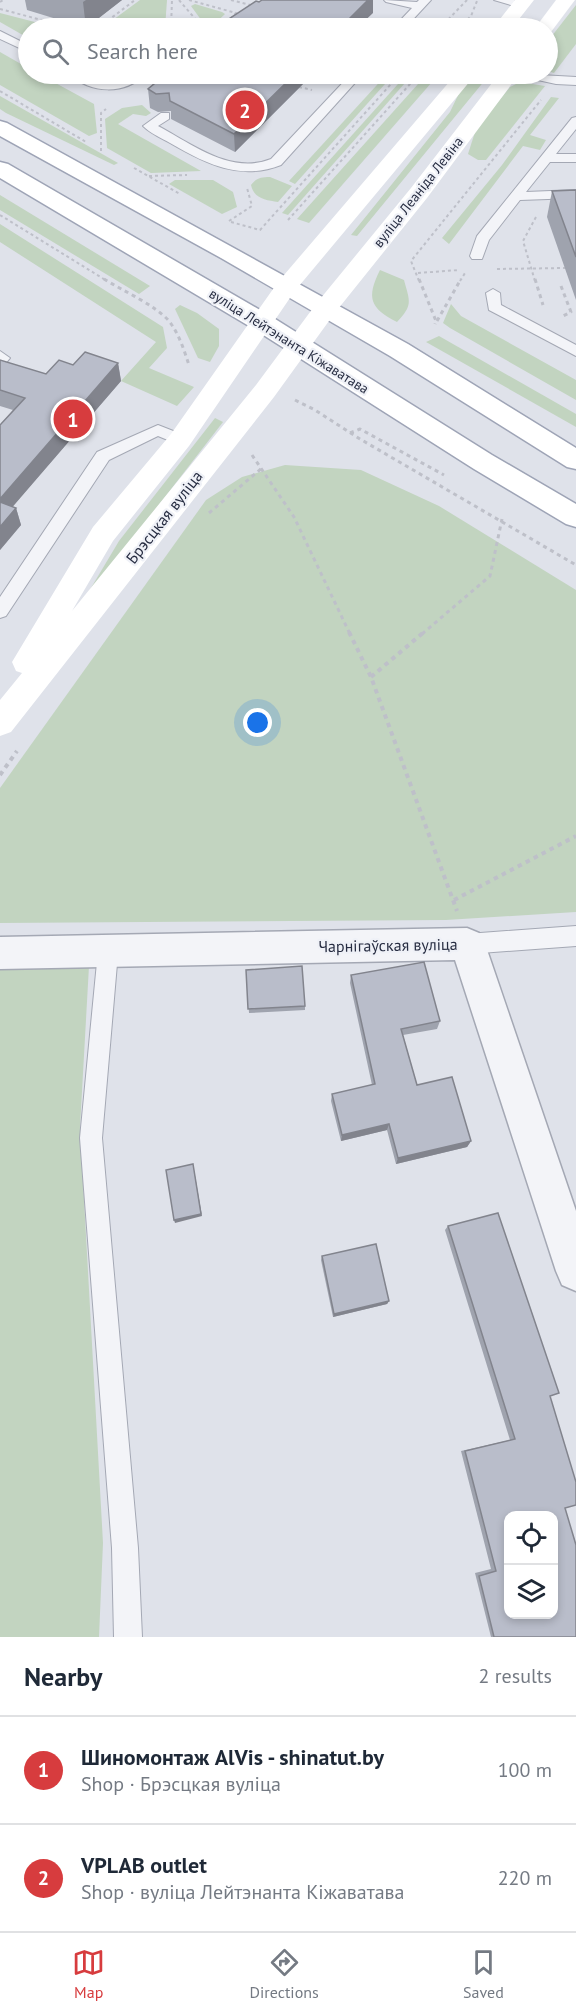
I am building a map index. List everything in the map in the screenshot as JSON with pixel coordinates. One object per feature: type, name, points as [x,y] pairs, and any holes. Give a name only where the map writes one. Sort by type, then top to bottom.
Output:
[{"type":"main road","points":[[552,18],[566,0]]},
{"type":"main road","points":[[510,18],[523,2]]},
{"type":"main road","points":[[0,708],[102,534],[180,440],[286,287],[458,84]]},
{"type":"main road","name":"вуліца Леаніда Левіна","points":[[325,309],[419,193],[501,84]]},
{"type":"main road","points":[[0,127],[230,253],[399,351],[576,460]]},
{"type":"main road","name":"вуліца Лейтэнанта Кіжаватава","points":[[0,169],[263,323],[483,462],[576,517]]},
{"type":"main road","name":"Брэсцкая вуліца","points":[[0,723],[266,391],[325,309]]},
{"type":"street","name":"Чарнігаўская вуліца","points":[[0,953],[467,944],[576,1271]]},
{"type":"lane","points":[[391,0],[422,3]]},
{"type":"lane","points":[[500,0],[523,2]]},
{"type":"lane","points":[[408,18],[422,3]]},
{"type":"lane","points":[[0,34],[18,44]]},
{"type":"lane","points":[[558,80],[576,81]]},
{"type":"lane","points":[[558,81],[576,89]]},
{"type":"lane","points":[[95,84],[111,87],[126,84]]},
{"type":"lane","points":[[165,116],[149,126],[225,166],[242,169],[269,166],[276,162],[348,84]]},
{"type":"lane","points":[[477,256],[482,239],[576,121]]},
{"type":"lane","points":[[546,158],[576,158]]},
{"type":"lane","points":[[517,196],[576,194]]},
{"type":"lane","points":[[493,293],[494,307],[576,351]]},
{"type":"lane","points":[[0,356],[3,358],[0,361]]},
{"type":"lane","points":[[0,611],[103,456],[158,430],[180,440]]},
{"type":"lane","points":[[467,944],[576,936]]},
{"type":"lane","points":[[108,952],[91,1138],[125,1548],[128,1637]]},
{"type":"path","points":[[111,18],[135,0]]},
{"type":"path","points":[[171,18],[172,0]]},
{"type":"path","points":[[179,0],[195,18]]},
{"type":"path","points":[[189,0],[236,14],[243,13]]},
{"type":"path","points":[[231,0],[258,7],[250,13]]},
{"type":"path","points":[[449,18],[466,0]]},
{"type":"path","points":[[469,18],[478,0]]},
{"type":"path","points":[[0,9],[34,18]]},
{"type":"path","points":[[231,18],[236,14]]},
{"type":"path","points":[[229,222],[260,230],[391,84]]},
{"type":"path","points":[[288,220],[410,84]]},
{"type":"path","points":[[467,270],[436,323],[411,261],[553,84]]},
{"type":"path","points":[[0,91],[101,151]]},
{"type":"path","points":[[538,212],[523,241],[545,311]]},
{"type":"path","points":[[0,215],[144,304],[160,311],[175,328],[189,365]]},
{"type":"path","points":[[530,267],[565,268]]},
{"type":"path","points":[[561,286],[571,312]]},
{"type":"path","points":[[291,399],[318,409],[349,433],[502,519],[576,565]]},
{"type":"path","points":[[349,433],[360,429],[448,478]]},
{"type":"path","points":[[248,450],[294,517],[370,677],[454,900],[467,944]]},
{"type":"path","points":[[493,509],[495,515]]},
{"type":"path","points":[[370,677],[490,576],[502,519]]},
{"type":"path","points":[[454,900],[576,836]]},
{"type":"green space","points":[[140,0],[167,0],[166,18],[116,18]]},
{"type":"green space","points":[[195,4],[225,14],[221,18],[200,18],[191,6]]},
{"type":"green space","points":[[576,5],[576,44],[558,68],[558,28]]},
{"type":"green space","points":[[0,13],[19,18],[18,32],[0,22]]},
{"type":"green space","points":[[0,52],[18,62],[18,84],[57,84],[94,104],[97,133],[89,136],[0,85]]},
{"type":"green space","points":[[378,84],[385,84],[295,184],[289,181]]},
{"type":"green space","points":[[398,84],[404,84],[288,215],[282,213]]},
{"type":"green space","points":[[418,84],[430,84],[309,223],[297,219]]},
{"type":"green space","points":[[465,84],[482,84],[357,236],[351,235],[450,112]]},
{"type":"green space","points":[[516,84],[545,86],[486,160],[478,160],[468,154],[476,129],[510,87]]},
{"type":"green space","points":[[0,96],[118,163],[114,165],[6,113],[0,109]]},
{"type":"green space","points":[[551,97],[559,98],[530,135],[546,140],[540,150],[523,146],[449,244],[442,238],[502,165]]},
{"type":"green space","points":[[142,105],[151,113],[146,116],[133,114],[118,124],[201,171],[151,173],[107,148],[105,119],[122,108]]},
{"type":"green space","points":[[270,177],[292,186],[278,202],[258,196],[251,185],[259,178]]},
{"type":"green space","points":[[175,180],[213,180],[233,192],[237,207],[222,214],[169,184]]},
{"type":"green space","points":[[0,195],[150,286],[139,294],[0,210]]},
{"type":"green space","points":[[0,224],[163,327],[167,348],[149,368],[194,387],[177,406],[121,381],[156,342],[0,242]]},
{"type":"green space","points":[[380,270],[404,280],[409,303],[397,322],[381,312],[373,301],[373,288]]},
{"type":"green space","points":[[451,304],[461,316],[576,380],[576,400],[443,323]]},
{"type":"green space","points":[[180,305],[197,313],[219,329],[219,346],[210,362],[198,358],[175,309]]},
{"type":"green space","points":[[439,336],[576,414],[576,427],[426,342]]},
{"type":"green space","points":[[215,418],[223,422],[79,608],[119,541]]},
{"type":"green space","points":[[285,465],[361,470],[439,506],[576,590],[576,912],[446,920],[0,923],[0,788],[206,500],[242,477]]},
{"type":"green space","points":[[89,966],[80,1127],[103,1543],[99,1637],[0,1637],[0,969]]},
{"type":"building","points":[[262,0],[368,0],[350,18],[230,18],[256,1]]},
{"type":"building","points":[[154,84],[285,84],[234,134],[170,101],[169,93],[156,94],[148,89]]},
{"type":"building","points":[[576,190],[576,257],[552,191]]},
{"type":"building","points":[[85,352],[118,363],[0,499],[0,425],[25,398],[0,390],[0,360],[46,374],[59,360],[73,365]]},
{"type":"building","points":[[0,502],[16,508],[0,527]]},
{"type":"building","points":[[424,962],[440,1021],[401,1029],[417,1085],[452,1077],[471,1141],[398,1158],[389,1124],[342,1135],[332,1094],[375,1084],[351,975]]},
{"type":"building","points":[[302,966],[305,1006],[248,1009],[246,970]]},
{"type":"building","points":[[193,1164],[201,1214],[174,1220],[166,1170]]},
{"type":"building","points":[[498,1213],[559,1393],[550,1396],[576,1482],[576,1505],[565,1508],[576,1545],[576,1637],[494,1637],[479,1576],[496,1571],[465,1451],[515,1439],[448,1226]]},
{"type":"building","points":[[376,1244],[389,1301],[334,1314],[322,1256]]},
{"type":"place","name":"VPLAB outlet","points":[[245,110]]},
{"type":"place","name":"Шиномонтаж AlVis - shinatut.by","points":[[73,419]]}]
